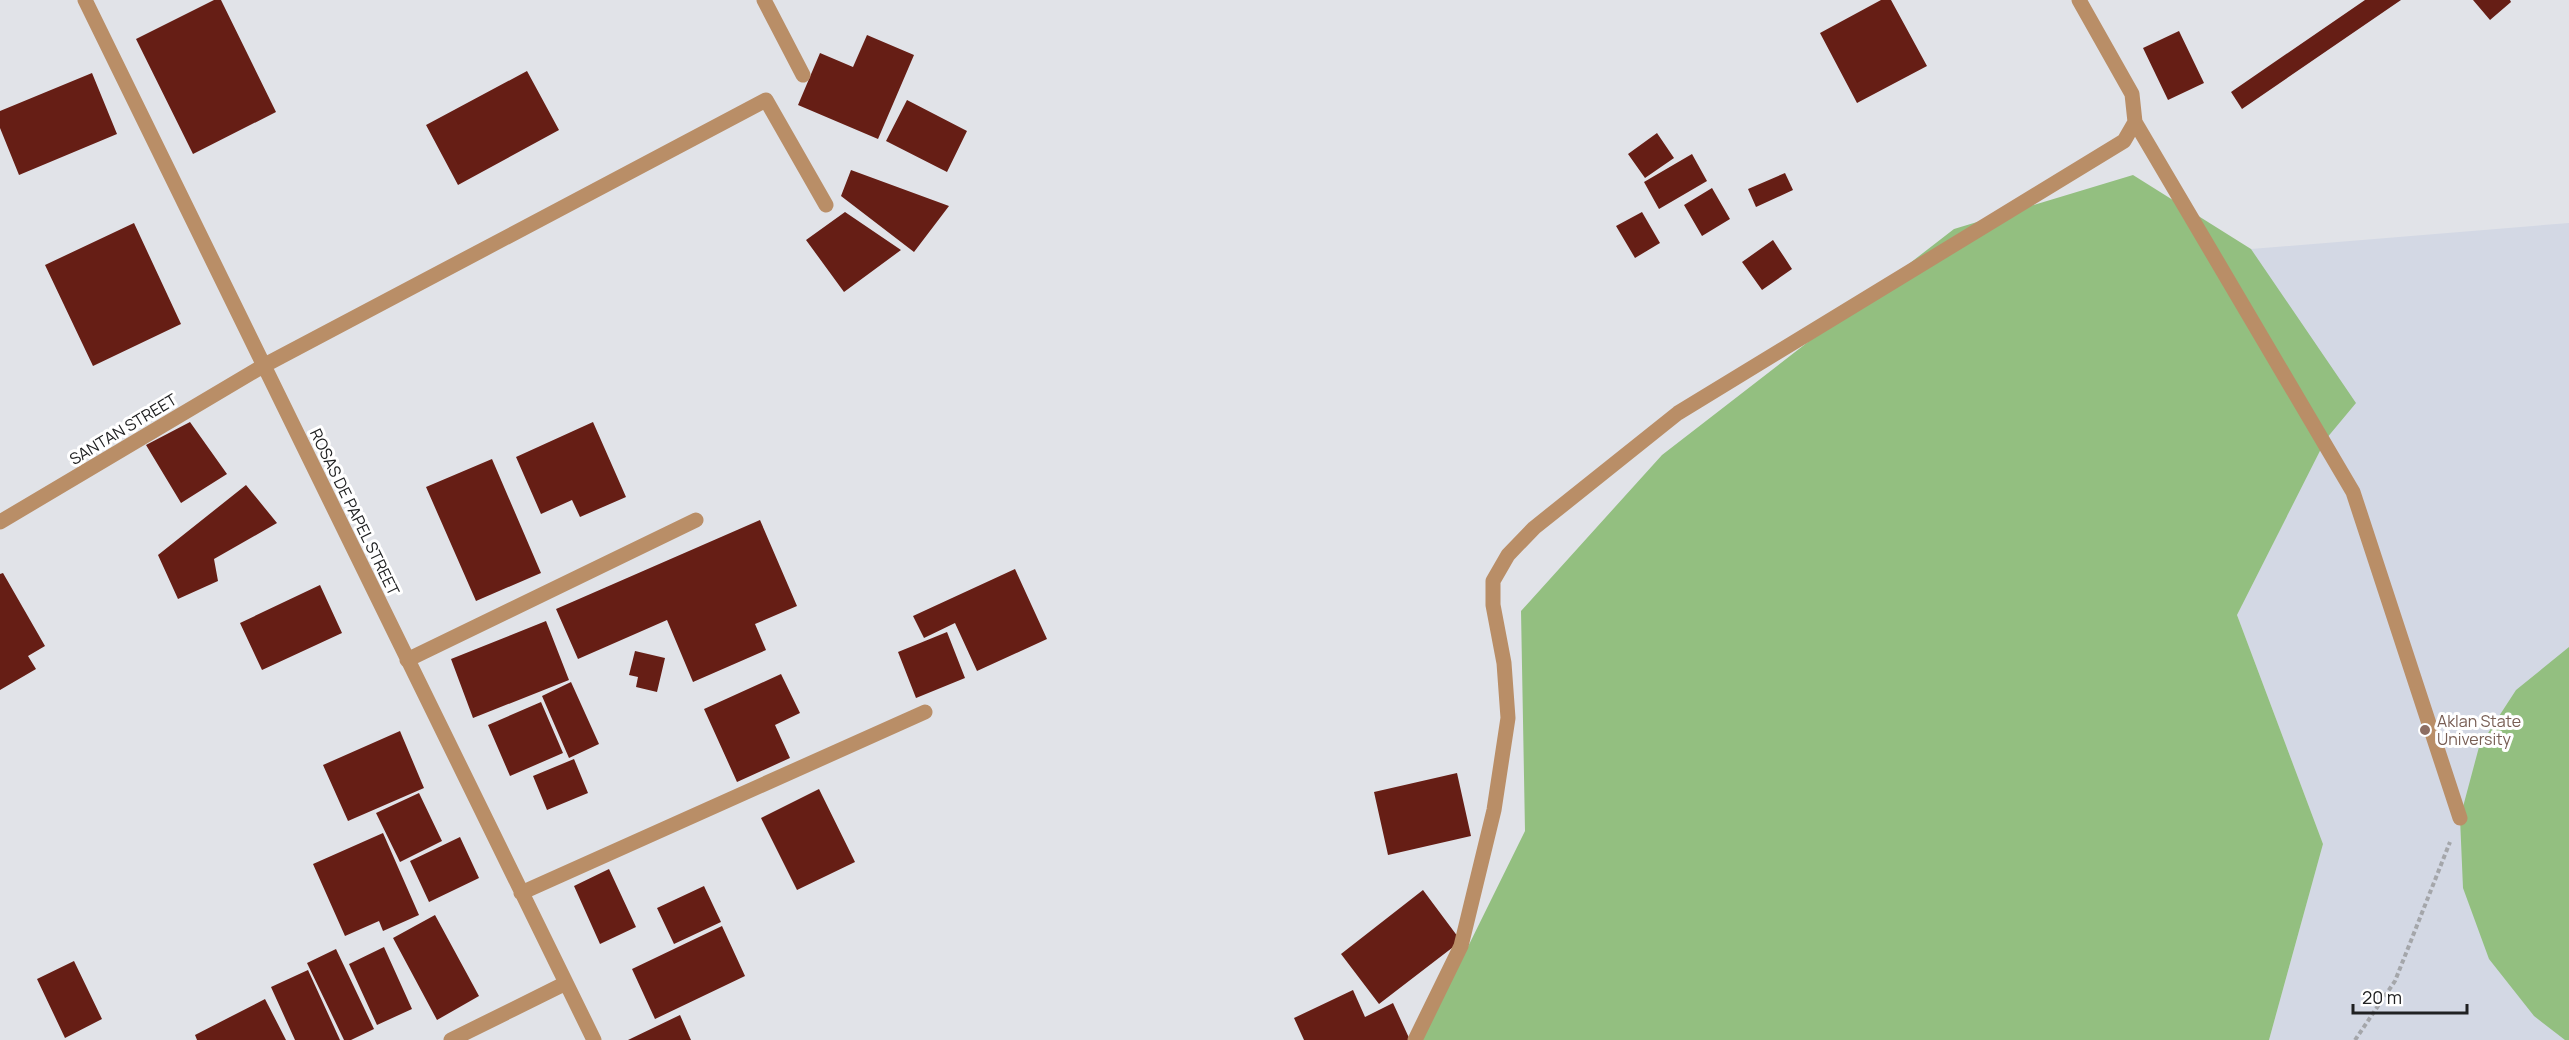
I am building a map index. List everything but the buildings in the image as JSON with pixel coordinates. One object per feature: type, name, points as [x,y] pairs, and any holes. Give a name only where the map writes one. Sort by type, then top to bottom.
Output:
[{"type":"street","name":"ROSAS DE PAPEL STREET","points":[[85,0],[594,1040]]},
{"type":"street","points":[[764,0],[803,75]]},
{"type":"street","points":[[2079,0],[2132,94],[2135,122],[2353,492],[2460,818]]},
{"type":"street","name":"SANTAN STREET","points":[[0,522],[264,366],[766,100],[826,205]]},
{"type":"street","points":[[1415,1040],[1461,946],[1494,810],[1508,718],[1504,663],[1493,605],[1493,581],[1508,555],[1534,528],[1678,413],[2124,141],[2135,122]]},
{"type":"street","points":[[407,660],[696,520]]},
{"type":"street","points":[[521,893],[925,712]]},
{"type":"street","points":[[451,1040],[566,983]]},
{"type":"path","points":[[2355,1040],[2395,981],[2460,818]]},
{"type":"shaded area","name":"Aklan State University","points":[[2569,223],[2569,1040],[2269,1040],[2323,844],[2237,615],[2326,438],[2251,249]]},
{"type":"green space","points":[[2133,175],[2251,249],[2356,403],[2326,439],[2237,615],[2323,844],[2269,1040],[1422,1040],[1525,831],[1521,611],[1662,455],[1954,229]]},
{"type":"green space","points":[[2569,647],[2569,1040],[2565,1040],[2534,1016],[2489,959],[2463,888],[2460,818],[2479,747],[2516,690]]},
{"type":"place","name":"Aklan State University","points":[[2425,730]]}]
